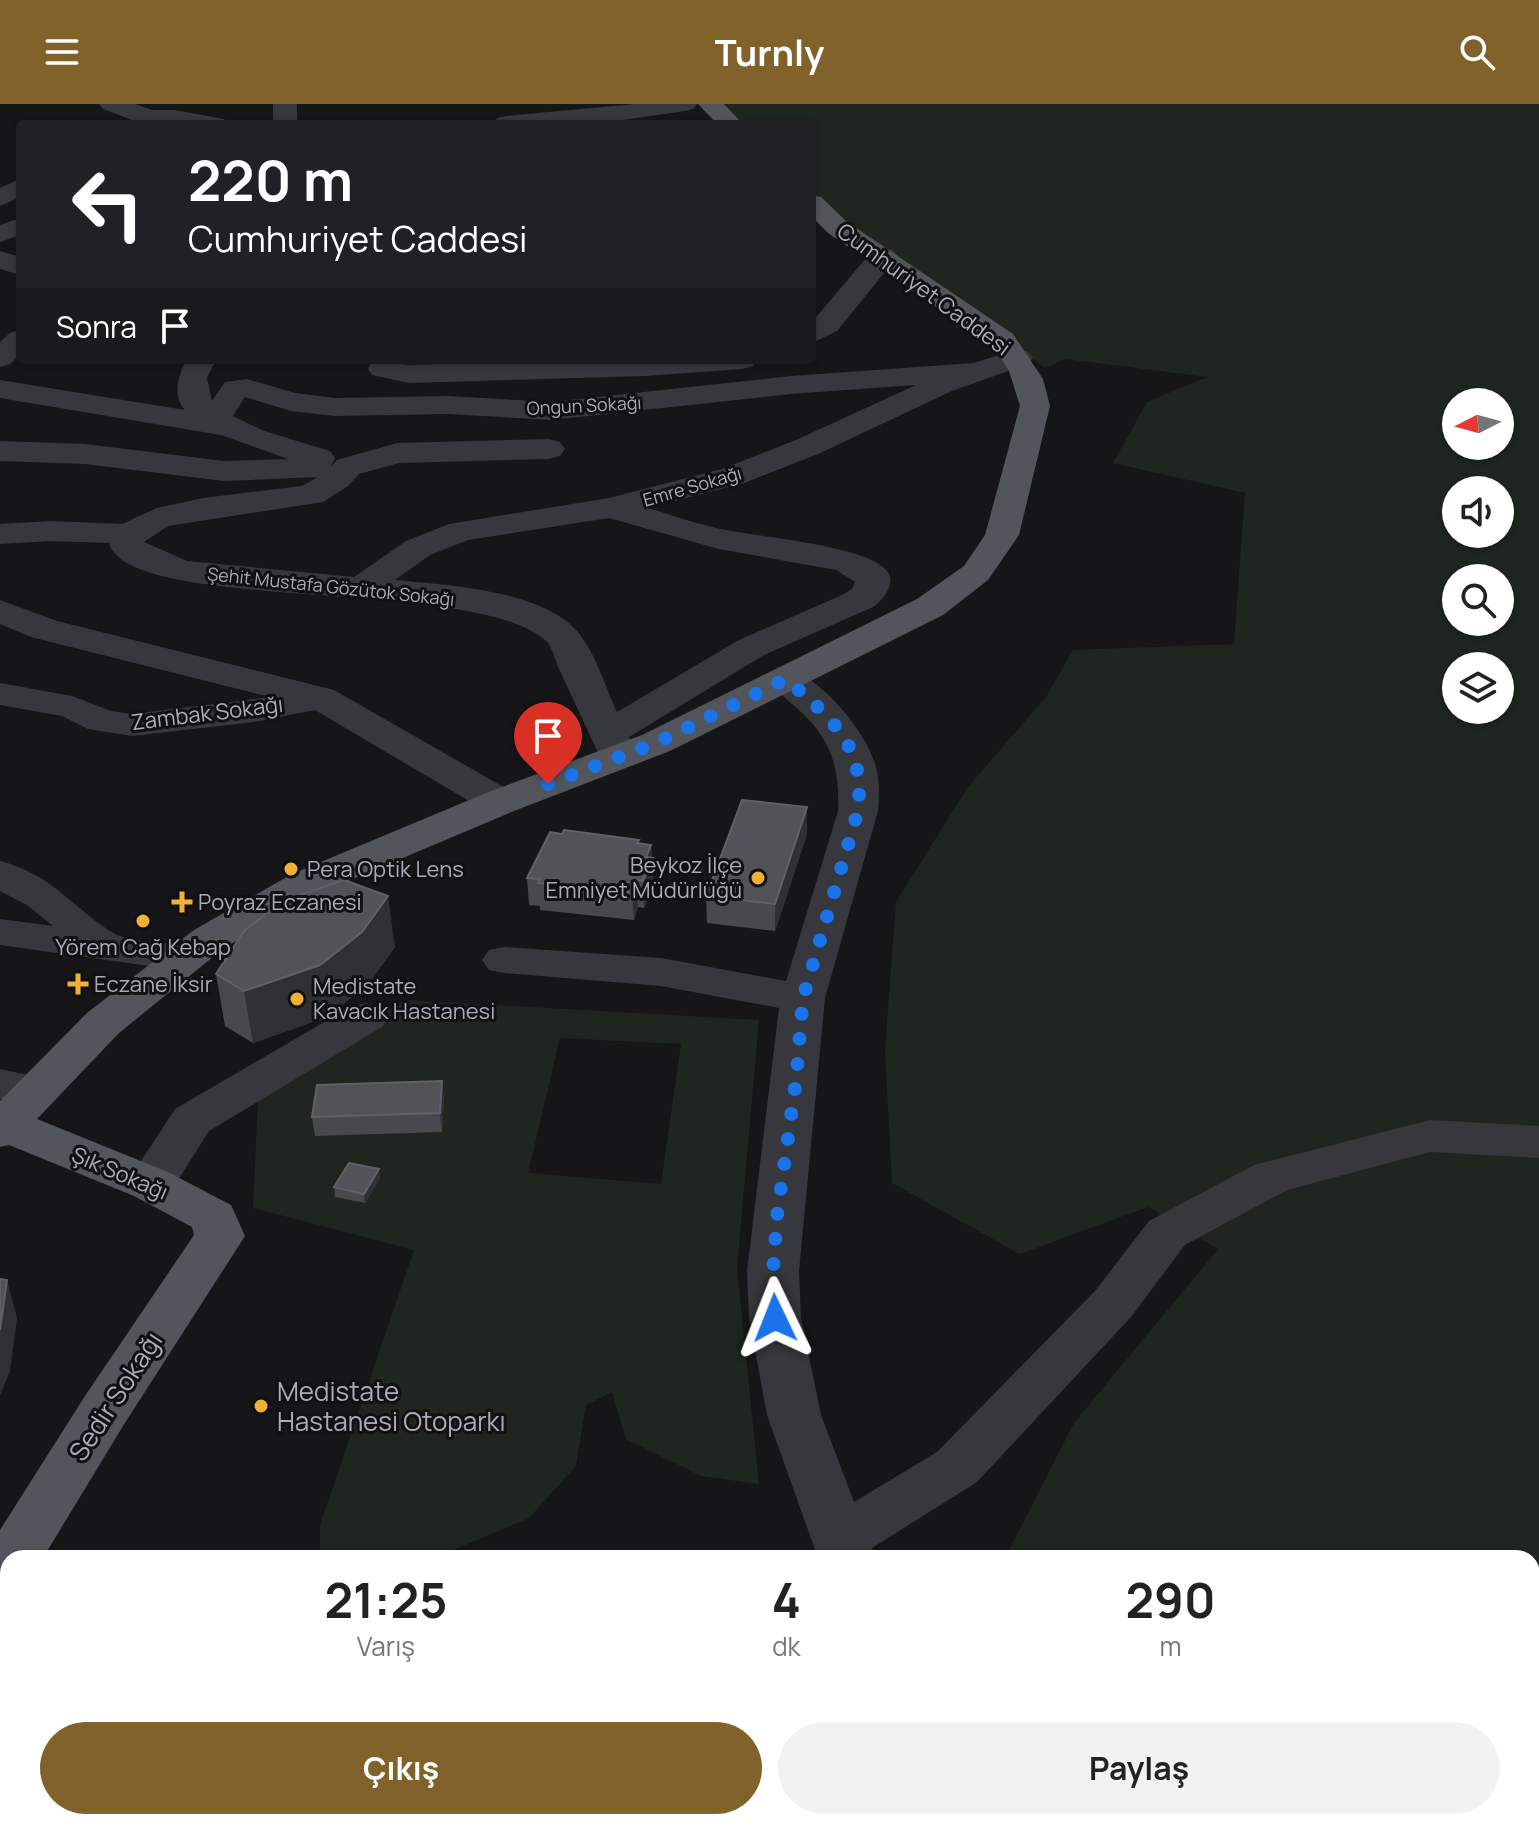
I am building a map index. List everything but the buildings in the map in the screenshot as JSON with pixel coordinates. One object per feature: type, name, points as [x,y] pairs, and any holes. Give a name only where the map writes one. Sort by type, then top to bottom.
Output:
[{"type":"main road","points":[[710,104],[727,120]]},
{"type":"main road","name":"Cumhuriyet Caddesi","points":[[10,1108],[103,1023],[209,939],[307,883],[500,802],[614,746],[786,679],[930,607],[976,573],[1002,535],[1035,406],[1031,385],[1018,358],[1003,340],[837,227],[816,207]]},
{"type":"main road","name":"Şık Sokağı","points":[[10,1108],[213,1217],[220,1236]]},
{"type":"main road","name":"Sedir Sokağı","points":[[18,1550],[104,1411],[220,1236]]},
{"type":"street","points":[[111,104],[149,118],[192,120]]},
{"type":"street","points":[[550,120],[685,104]]},
{"type":"street","points":[[0,198],[16,177]]},
{"type":"street","points":[[816,332],[827,325],[883,256]]},
{"type":"street","points":[[0,358],[16,343]]},
{"type":"street","name":"Emre Sokağı","points":[[361,588],[418,548],[461,531],[610,508],[733,476],[807,447],[972,372],[1018,358]]},
{"type":"street","points":[[199,364],[192,378],[194,402],[222,424]]},
{"type":"street","points":[[385,364],[383,369],[409,374],[687,364]]},
{"type":"street","name":"Ongun Sokağı","points":[[222,424],[236,388],[247,388],[291,402],[335,407],[448,405],[551,411],[791,385],[972,372]]},
{"type":"street","points":[[0,389],[222,424],[263,441],[348,467]]},
{"type":"street","points":[[0,451],[85,454],[224,471],[348,467],[397,453],[549,449]]},
{"type":"street","points":[[0,534],[51,531],[128,534],[157,518],[203,508],[311,495],[337,479],[348,467]]},
{"type":"street","points":[[610,508],[719,539],[846,561],[873,575],[874,585],[863,600],[831,611],[731,659],[614,746]]},
{"type":"street","name":"Şehit Mustafa Gözütok Sokağı","points":[[128,534],[126,546],[150,561],[189,572],[486,602],[535,616],[562,635],[614,746]]},
{"type":"street","points":[[0,611],[44,629],[321,698],[500,802]]},
{"type":"street","points":[[786,679],[817,706],[843,735],[858,767],[861,789],[858,811],[803,998],[773,1271],[775,1318],[794,1415],[843,1548],[957,1467],[1113,1304],[1167,1233],[1271,1177],[1430,1136],[1539,1142]]},
{"type":"street","name":"Zambak Sokağı","points":[[0,694],[72,707],[102,721],[132,725],[254,711],[321,698]]},
{"type":"street","points":[[0,874],[42,896],[101,944]]},
{"type":"street","points":[[0,932],[185,958]]},
{"type":"street","points":[[504,960],[661,972],[803,998]]},
{"type":"street","points":[[151,1184],[192,1120],[366,1017]]},
{"type":"shaded area","points":[[713,104],[1539,104],[1539,1550],[1009,1550],[1074,1423],[1218,1249],[1148,1207],[1020,1254],[892,1183],[885,1050],[896,902],[968,787],[1046,697],[1073,650],[1234,644],[1245,493],[1113,463],[1147,402],[1207,377],[1065,359],[1045,368],[816,202],[816,120],[728,120]]},
{"type":"shaded area","points":[[404,1000],[759,1020],[737,1268],[759,1484],[701,1476],[626,1439],[612,1392],[586,1405],[576,1466],[529,1518],[454,1550],[320,1550],[320,1525],[414,1250],[253,1208],[258,1098]],"holes":[[[560,1038],[681,1044],[661,1184],[528,1173]]]},
{"type":"place","name":"Pera Optik Lens","points":[[291,869]]},
{"type":"place","name":"Beykoz İlçe Emniyet Müdürlüğü","points":[[758,878]]},
{"type":"place","name":"Poyraz Eczanesi","points":[[182,902]]},
{"type":"place","name":"Yörem Cağ Kebap","points":[[143,921]]},
{"type":"place","name":"Eczane İksir","points":[[78,984]]},
{"type":"place","name":"Medistate Kavacık Hastanesi","points":[[297,999]]},
{"type":"place","name":"Medistate Hastanesi Otoparkı","points":[[261,1406]]},
{"type":"route","points":[[548,784],[656,743],[786,679],[836,725],[849,745],[858,767],[861,789],[858,811],[803,998],[796,1080],[777,1216],[773,1271],[775,1318]]}]
